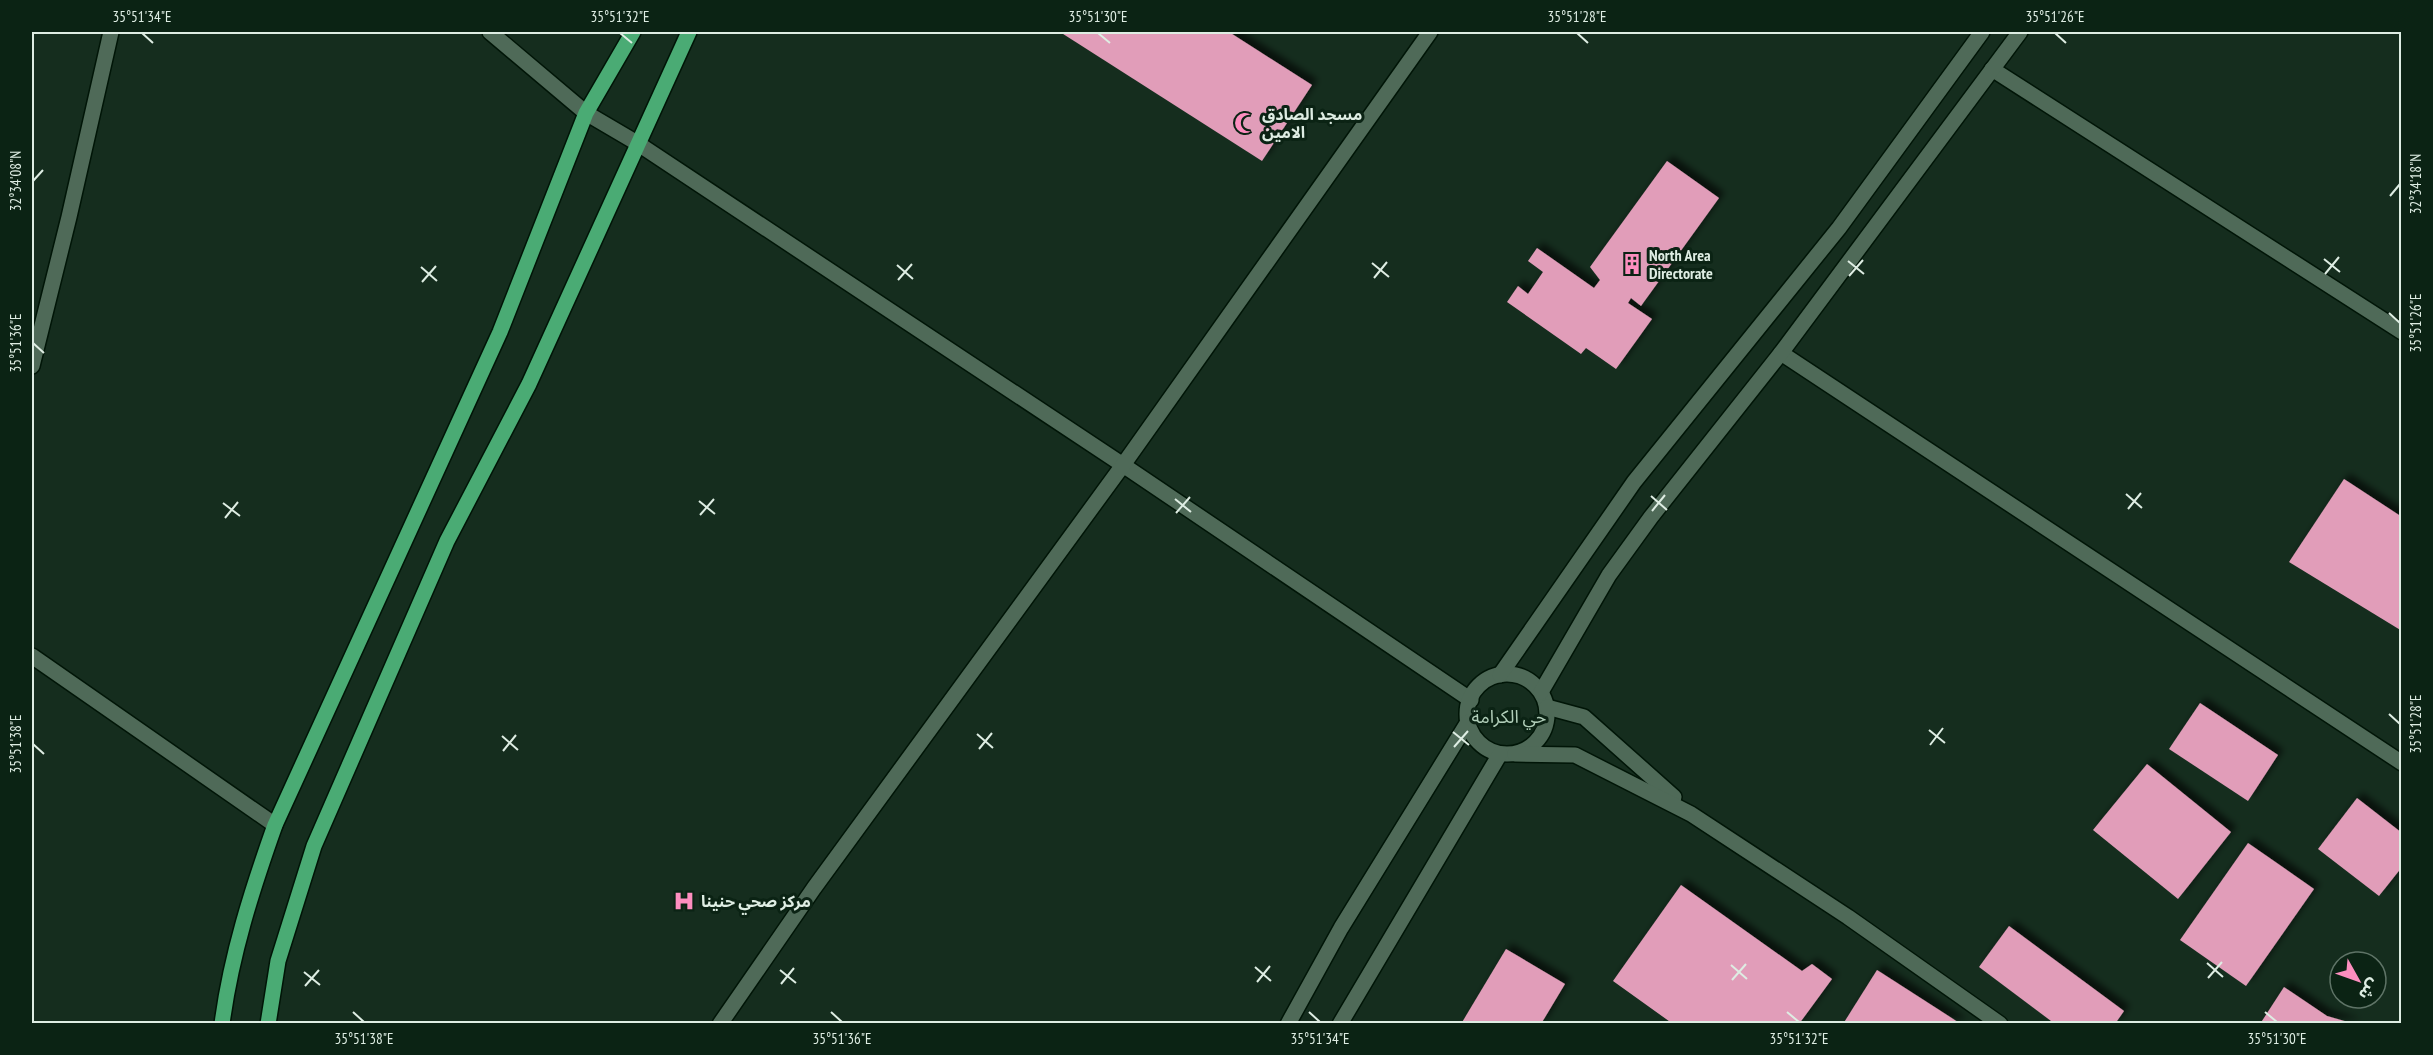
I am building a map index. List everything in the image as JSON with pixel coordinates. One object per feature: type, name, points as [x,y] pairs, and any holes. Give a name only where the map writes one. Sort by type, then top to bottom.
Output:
[{"type":"main road","points":[[222,1023],[236,948],[255,880],[275,825],[500,332],[586,112],[633,32]]},
{"type":"main road","points":[[268,1023],[279,961],[314,846],[447,541],[529,384],[689,32]]},
{"type":"street","points":[[32,362],[72,205],[111,32]]},
{"type":"street","points":[[490,32],[586,112],[637,143],[1123,465],[1471,700]]},
{"type":"street","points":[[720,1023],[814,888],[1123,465],[1430,32]]},
{"type":"street","points":[[1500,675],[1634,482],[1839,228],[1982,32]]},
{"type":"street","points":[[1340,1023],[1507,754],[1529,748],[1540,737],[1547,723],[1544,699],[1609,575],[1645,525],[1781,353],[2020,32]]},
{"type":"street","points":[[1992,69],[2402,332]]},
{"type":"street","points":[[1781,353],[2402,763]]},
{"type":"street","points":[[32,656],[275,825]]},
{"type":"street","points":[[1691,814],[1584,717],[1544,699],[1530,681],[1516,675],[1500,675],[1488,679],[1478,688],[1471,700],[1468,722],[1474,736],[1485,747],[1507,754],[1575,755],[1691,814],[1848,917],[2000,1023]]},
{"type":"street","points":[[1288,1023],[1341,928],[1468,722]]},
{"type":"building","name":"مسجد الصادق الامين","points":[[1060,32],[1229,32],[1312,85],[1262,161]]},
{"type":"building","name":"North Area Directorate","points":[[1667,161],[1719,198],[1641,306],[1631,298],[1628,303],[1652,319],[1616,369],[1586,348],[1581,354],[1507,302],[1518,286],[1528,294],[1543,272],[1528,261],[1537,248],[1594,288],[1600,280],[1590,267]]},
{"type":"building","points":[[2344,479],[2402,517],[2402,631],[2289,562]]},
{"type":"building","points":[[2200,703],[2278,755],[2248,801],[2169,749]]},
{"type":"building","points":[[2147,764],[2231,832],[2178,899],[2093,830]]},
{"type":"building","points":[[2357,798],[2402,833],[2402,867],[2379,896],[2318,849]]},
{"type":"building","points":[[2248,843],[2314,889],[2246,986],[2180,940]]},
{"type":"building","points":[[1681,885],[1802,971],[1812,964],[1832,979],[1799,1024],[1673,1024],[1613,981]]},
{"type":"building","points":[[2009,926],[2124,1011],[2115,1024],[2055,1024],[1979,967]]},
{"type":"building","points":[[1506,949],[1565,984],[1541,1024],[1461,1024]]},
{"type":"building","points":[[1877,970],[1961,1024],[1843,1024]]},
{"type":"building","points":[[2284,987],[2327,1016],[2355,1024],[2260,1024]]},
{"type":"place","name":"مسجد الصادق الامين","points":[[1245,123]]},
{"type":"place","name":"North Area Directorate","points":[[1632,264]]},
{"type":"place","name":"مركز صحي حنينا","points":[[684,901]]},
{"type":"district","name":"حي الكرامة","points":[[1509,717]]}]
